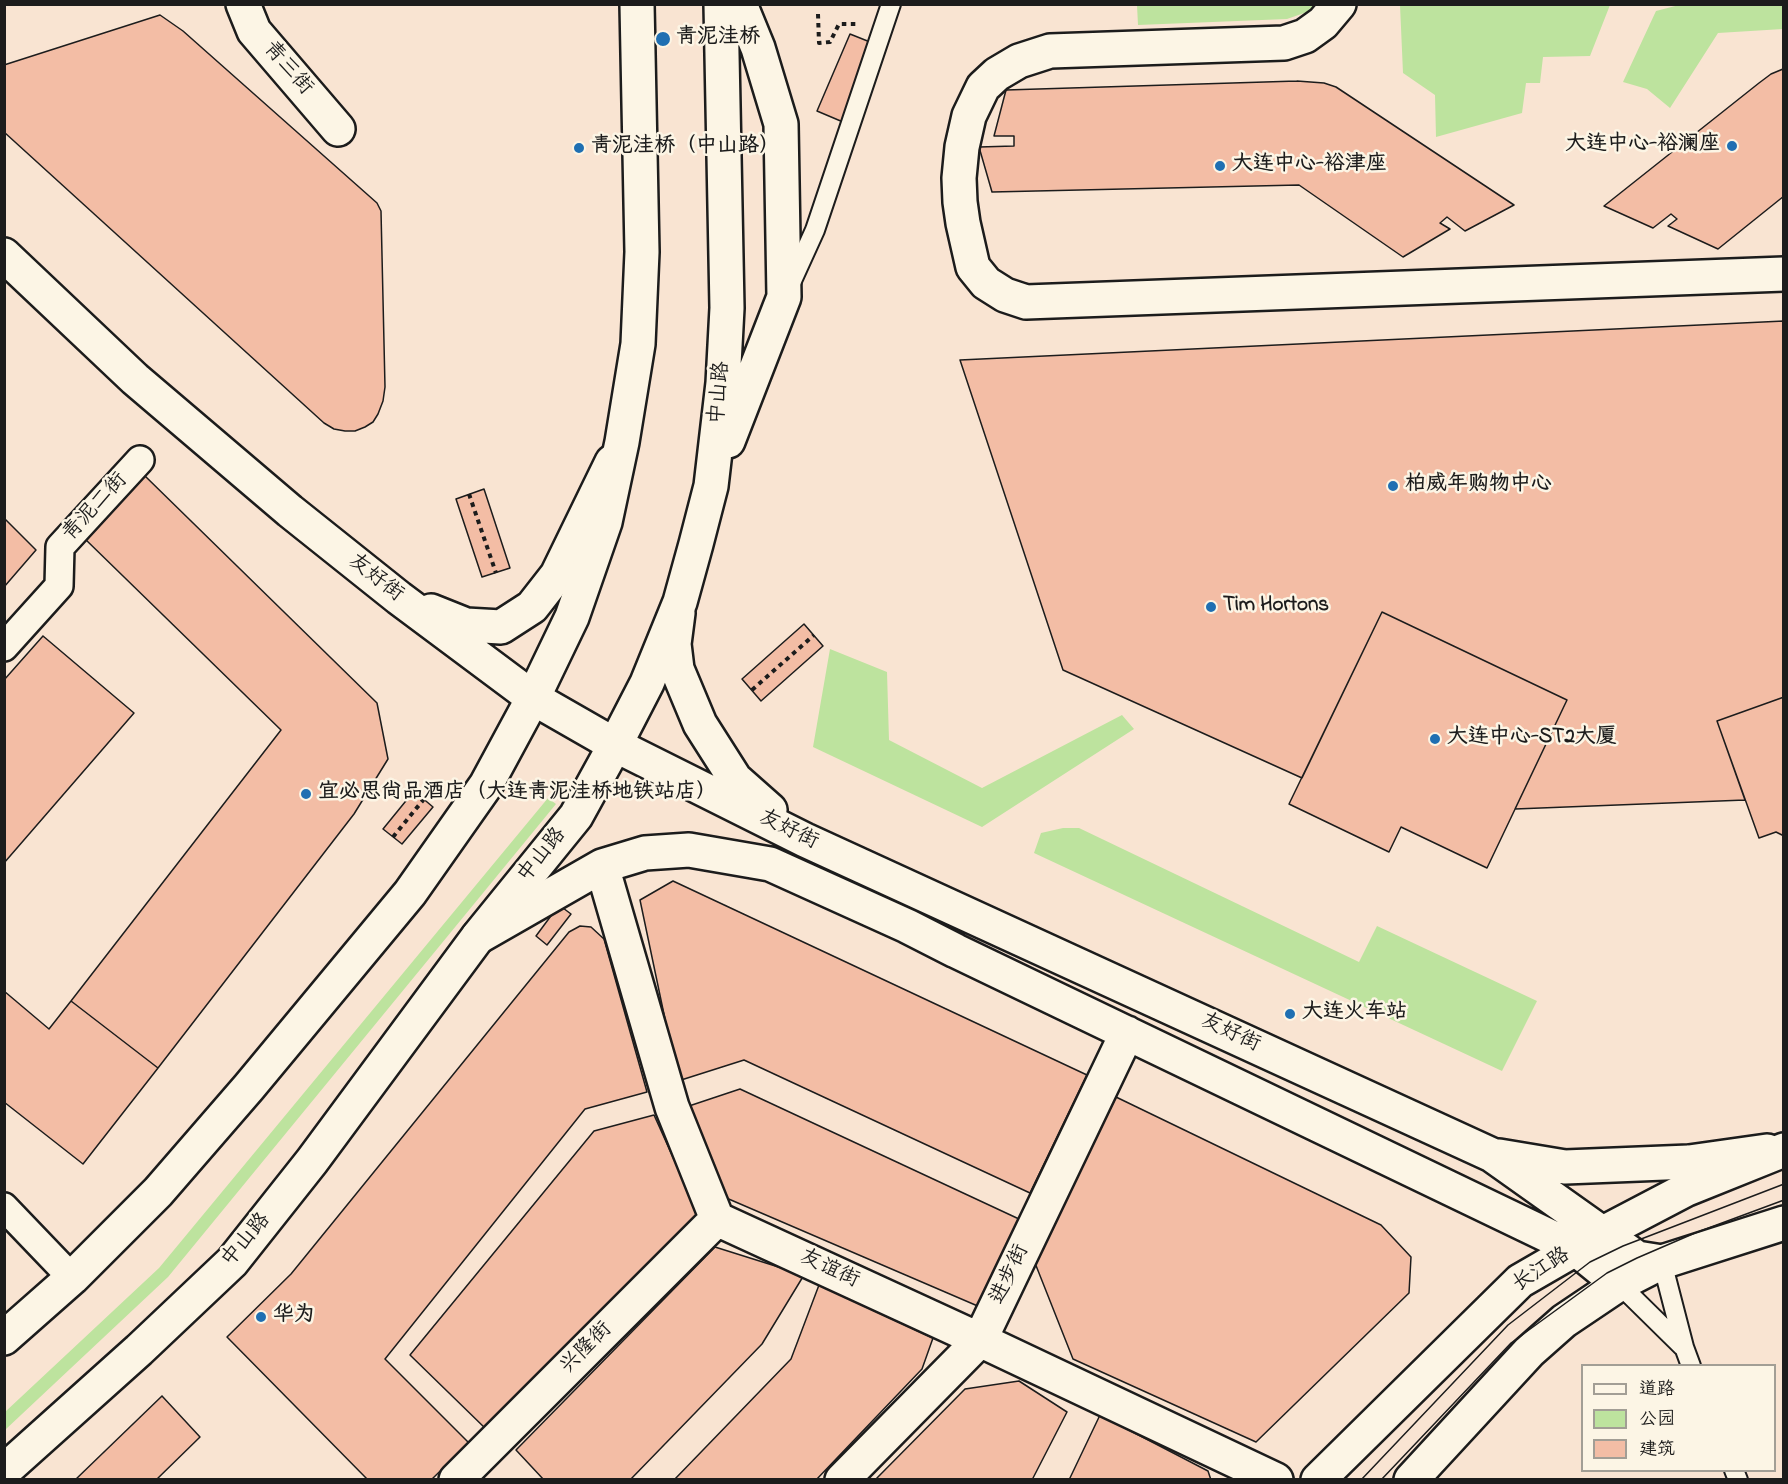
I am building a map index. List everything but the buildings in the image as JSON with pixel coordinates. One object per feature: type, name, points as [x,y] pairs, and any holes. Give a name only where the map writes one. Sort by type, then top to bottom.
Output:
[{"type":"street","name":"青三街","points":[[243,4],[254,31],[338,129]]},
{"type":"street","points":[[4,1338],[72,1278],[158,1192],[321,1002],[410,893],[486,784],[533,698],[572,617],[605,522],[622,442],[638,344],[642,285],[637,4]]},
{"type":"street","name":"中山路","points":[[4,1471],[139,1350],[232,1262],[312,1161],[477,938],[576,816],[647,683],[680,602],[711,486],[723,382],[727,308],[721,4]]},
{"type":"street","points":[[711,486],[784,297],[781,124],[758,48],[740,4]]},
{"type":"street","points":[[1339,4],[1323,23],[1305,36],[1284,43],[1050,51],[1019,61],[997,74],[982,87],[969,116],[962,147],[959,178],[960,202],[973,267],[986,283],[1005,295],[1026,302],[1784,274]]},
{"type":"street","name":"友好街","points":[[4,255],[135,379],[290,511],[399,598],[533,698],[615,746],[805,840],[1492,1155],[1589,1241],[1619,1284]]},
{"type":"street","points":[[399,598],[466,625],[501,627],[532,607],[557,575],[622,442]]},
{"type":"street","name":"青泥二街","points":[[4,647],[59,586],[60,547],[140,460]]},
{"type":"street","points":[[680,602],[674,644],[677,669],[700,724],[735,779],[805,840]]},
{"type":"street","name":"友好街","points":[[477,938],[602,866],[645,853],[689,850],[770,864],[907,926],[1126,1033],[1589,1241],[1637,1258],[1662,1262]]},
{"type":"street","points":[[602,866],[672,1107],[717,1219]]},
{"type":"street","name":"进步街","points":[[842,1479],[980,1340],[1126,1033]]},
{"type":"street","points":[[1492,1155],[1565,1167],[1689,1162],[1784,1149]]},
{"type":"street","name":"长江路","points":[[1318,1479],[1520,1281],[1687,1189],[1784,1149]]},
{"type":"street","points":[[4,1207],[72,1278]]},
{"type":"street","name":"友谊街","points":[[717,1219],[1276,1479]]},
{"type":"street","name":"兴隆街","points":[[456,1479],[717,1219]]},
{"type":"street","points":[[1411,1479],[1529,1352],[1564,1321],[1619,1284],[1662,1262],[1784,1223]]},
{"type":"lane","points":[[784,297],[815,230],[891,4]]},
{"type":"lane","points":[[1662,1262],[1691,1364]]},
{"type":"lane","points":[[1619,1284],[1684,1347]]},
{"type":"path","points":[[818,14],[819,43],[830,42],[839,24],[859,25]]},
{"type":"path","points":[[470,494],[496,573]]},
{"type":"path","points":[[752,690],[814,635]]},
{"type":"path","points":[[393,837],[424,799]]},
{"type":"green space","points":[[1400,4],[1610,5],[1590,56],[1543,57],[1540,83],[1526,83],[1522,113],[1436,137],[1435,95],[1403,73]]},
{"type":"green space","points":[[1683,4],[1783,5],[1783,29],[1718,33],[1670,108],[1647,89],[1623,82],[1656,11]]},
{"type":"green space","points":[[1137,5],[1317,5],[1307,12],[1287,19],[1138,25]]},
{"type":"green space","points":[[830,649],[887,672],[889,740],[982,788],[1122,715],[1134,729],[982,827],[813,747]]},
{"type":"green space","points":[[548,798],[556,804],[168,1277],[5,1430],[5,1412],[159,1268]]},
{"type":"green space","points":[[1063,828],[1079,828],[1359,962],[1377,926],[1537,1001],[1502,1071],[1034,853],[1041,833]]},
{"type":"tram line","points":[[1361,1480],[1508,1325],[1590,1262],[1623,1246],[1784,1184]]},
{"type":"tram line","points":[[1381,1480],[1511,1343],[1607,1273],[1695,1233],[1784,1200]]},
{"type":"place","name":"青泥洼桥","points":[[663,39]]},
{"type":"place","name":"大连中心-裕澜座","points":[[1732,146]]},
{"type":"place","name":"青泥洼桥（中山路）","points":[[579,148]]},
{"type":"place","name":"大连中心-裕津座","points":[[1220,166]]},
{"type":"place","name":"柏威年购物中心","points":[[1393,486]]},
{"type":"place","name":"Tim Hortons","points":[[1211,607]]},
{"type":"place","name":"大连中心-ST2大厦","points":[[1435,739]]},
{"type":"place","name":"宜必思尚品酒店（大连青泥洼桥地铁站店）","points":[[306,794]]},
{"type":"place","name":"大连火车站","points":[[1290,1014]]},
{"type":"place","name":"华为","points":[[261,1317]]}]
